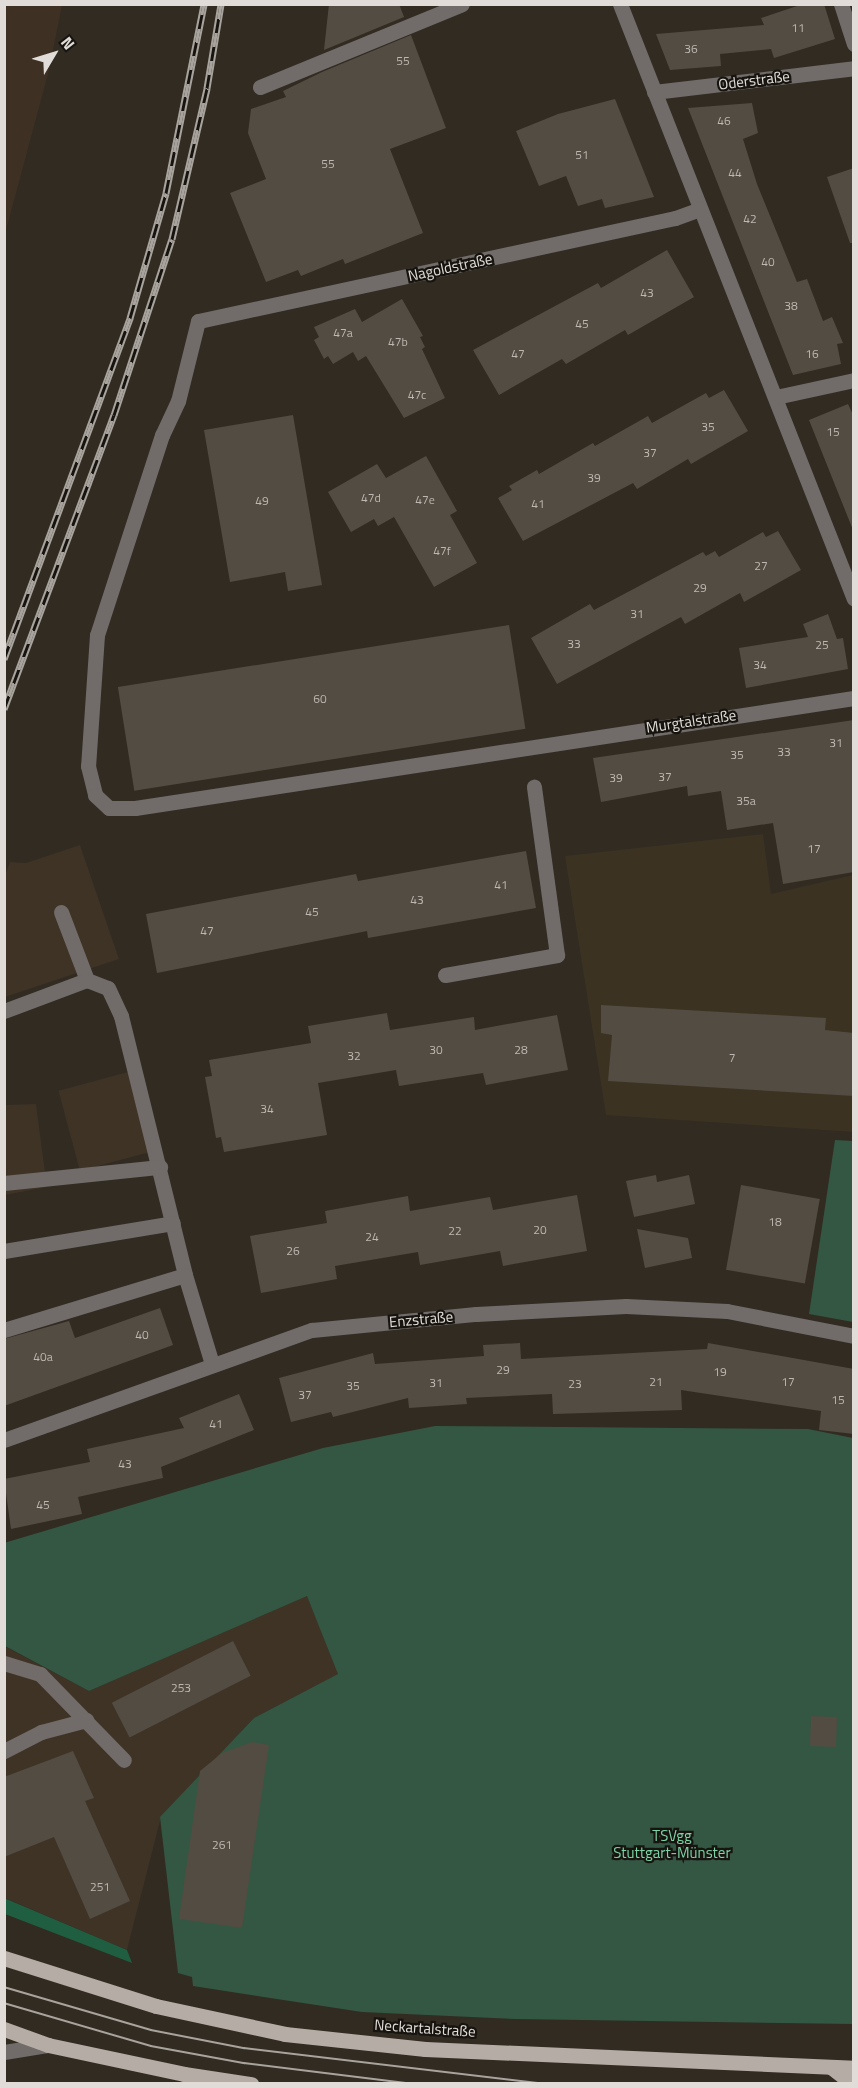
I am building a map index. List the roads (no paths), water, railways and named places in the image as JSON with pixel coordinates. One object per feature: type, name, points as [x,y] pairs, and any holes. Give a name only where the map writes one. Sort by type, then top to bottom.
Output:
[{"type":"main road","name":"Neckartalstraße","points":[[4,1958],[156,2006],[285,2034],[425,2049],[854,2068]]},
{"type":"main road","points":[[4,2029],[48,2045],[184,2074],[251,2084]]},
{"type":"main road","points":[[830,2066],[853,2084]]},
{"type":"street","points":[[260,87],[462,4]]},
{"type":"street","points":[[620,4],[854,599]]},
{"type":"street","points":[[841,4],[854,44]]},
{"type":"street","name":"Oderstraße","points":[[654,92],[854,68]]},
{"type":"street","name":"Nagoldstraße","points":[[198,321],[675,218],[700,209]]},
{"type":"street","name":"Murgtalstraße","points":[[198,321],[178,401],[158,446],[97,635],[88,766],[95,795],[109,808],[135,808],[854,698]]},
{"type":"street","points":[[776,397],[854,381]]},
{"type":"street","points":[[445,975],[558,955],[534,788]]},
{"type":"street","points":[[61,912],[87,980]]},
{"type":"street","points":[[4,1011],[87,980],[108,988],[121,1016],[185,1275],[212,1364]]},
{"type":"street","points":[[4,1183],[160,1167]]},
{"type":"street","points":[[4,1251],[173,1223]]},
{"type":"street","points":[[4,1330],[185,1275]]},
{"type":"street","name":"Enzstraße","points":[[4,1440],[312,1330],[476,1314],[626,1306],[727,1311],[854,1336]]},
{"type":"street","points":[[4,1663],[40,1674],[124,1760]]},
{"type":"street","points":[[4,1751],[40,1732],[86,1720]]},
{"type":"street","points":[[4,2043],[48,2045]]},
{"type":"street","points":[[4,2052],[48,2045]]},
{"type":"tram line","points":[[4,1987],[151,2030],[244,2048],[546,2084]]},
{"type":"tram line","points":[[4,2003],[151,2046],[244,2063],[416,2084]]},
{"type":"railway","points":[[4,659],[130,318],[166,193],[204,4]]},
{"type":"railway","points":[[4,709],[114,415],[172,239],[207,88],[221,4]]},
{"type":"park label","name":"TSVgg Stuttgart-Münster","points":[[672,1844]]}]
